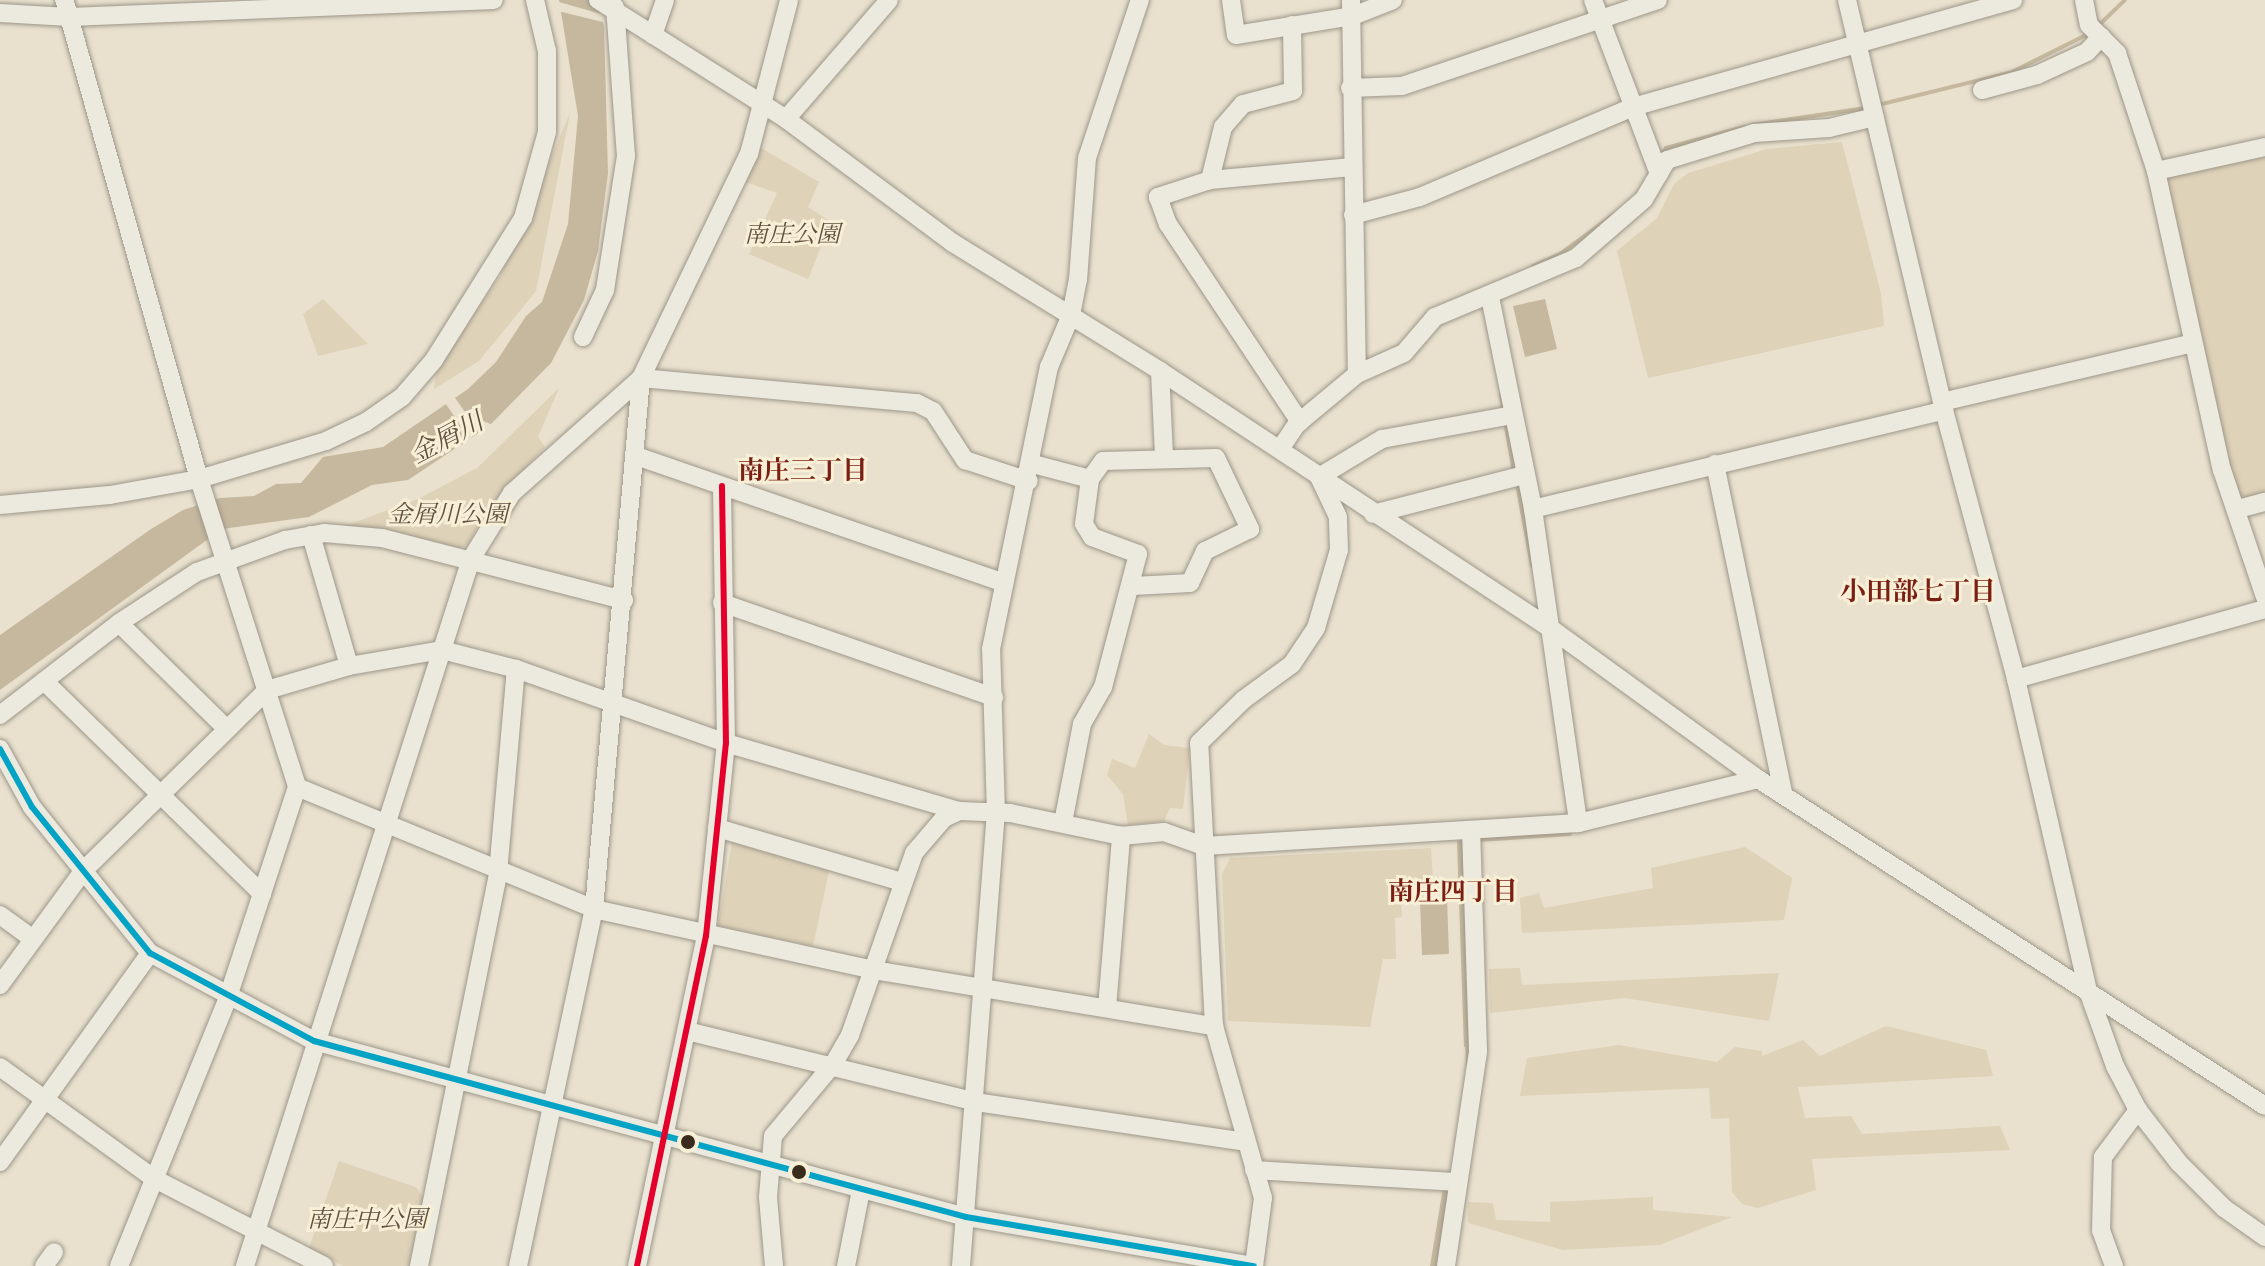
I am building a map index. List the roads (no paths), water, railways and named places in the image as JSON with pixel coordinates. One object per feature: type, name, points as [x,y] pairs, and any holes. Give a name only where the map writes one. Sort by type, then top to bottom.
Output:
[{"type":"street","points":[[0,13],[67,8],[494,0]]},
{"type":"street","points":[[0,505],[200,488],[326,441],[366,422],[402,397],[434,360],[523,218],[547,132],[547,51],[535,0]]},
{"type":"street","points":[[598,0],[615,6],[762,108],[786,119],[953,243],[1160,371],[1553,630],[1758,779],[1783,792],[2265,1106]]},
{"type":"street","points":[[653,35],[665,0]]},
{"type":"street","points":[[518,1266],[594,909],[624,600],[641,378],[749,154],[789,0]]},
{"type":"street","points":[[786,119],[889,0]]},
{"type":"street","points":[[961,1266],[996,814],[991,649],[1002,582],[1031,473],[1049,367],[1071,315],[1087,158],[1140,0]]},
{"type":"street","points":[[1231,0],[1236,35],[1292,25],[1393,0]]},
{"type":"street","points":[[1350,88],[1402,86],[1596,9],[1658,0]]},
{"type":"street","points":[[1847,0],[1943,406],[2016,679],[2088,991],[2115,1066],[2138,1110],[2179,1163],[2224,1208],[2265,1237]]},
{"type":"street","points":[[1353,215],[1420,197],[1633,107],[1856,41],[2013,0]]},
{"type":"street","points":[[2084,0],[2095,31],[2117,53],[2156,171],[2222,470],[2238,509],[2265,597]]},
{"type":"street","points":[[583,337],[605,290],[625,171],[615,6]]},
{"type":"street","points":[[67,8],[200,488],[297,787],[228,997],[119,1266]]},
{"type":"street","points":[[1352,8],[1350,88],[1357,374]]},
{"type":"street","points":[[1596,9],[1659,174]]},
{"type":"street","points":[[1210,180],[1223,127],[1243,104],[1293,91],[1292,25]]},
{"type":"street","points":[[1982,90],[2037,75],[2087,52],[2095,31]]},
{"type":"street","points":[[1280,449],[1300,422],[1357,374],[1404,353],[1435,317],[1576,258],[1644,199],[1667,160],[1754,133],[1829,128],[1873,109]]},
{"type":"street","points":[[2156,171],[2265,147]]},
{"type":"street","points":[[1300,422],[1168,224],[1158,197],[1210,180],[1352,167]]},
{"type":"street","points":[[1484,299],[1517,477],[1533,509],[1553,630],[1571,824]]},
{"type":"street","points":[[1533,509],[2193,343]]},
{"type":"street","points":[[1160,371],[1164,457]]},
{"type":"street","points":[[245,1266],[314,1041],[471,559],[512,493],[641,378],[917,403],[933,411],[965,460],[1031,473],[1090,479]]},
{"type":"street","points":[[1319,477],[1382,439],[1506,416]]},
{"type":"street","points":[[636,456],[1002,582]]},
{"type":"street","points":[[1063,823],[1082,724],[1103,687],[1133,586],[1138,554],[1092,537],[1084,524],[1090,479],[1103,461],[1216,458],[1250,529],[1205,551],[1190,583],[1133,586]]},
{"type":"street","points":[[1715,464],[1783,792]]},
{"type":"street","points":[[0,749],[32,807],[150,953],[314,1041],[551,1109],[966,1217],[1254,1266],[1263,1198],[1214,1026],[1199,743],[1243,700],[1292,664],[1316,628],[1339,550],[1338,517],[1319,477]]},
{"type":"street","points":[[1373,514],[1517,477]]},
{"type":"street","points":[[637,1266],[706,936],[726,743],[722,486]]},
{"type":"street","points":[[2238,509],[2265,502]]},
{"type":"street","points":[[0,715],[119,623],[223,561],[311,535],[382,538],[624,600]]},
{"type":"street","points":[[311,535],[349,666]]},
{"type":"street","points":[[722,603],[994,697]]},
{"type":"street","points":[[2016,679],[2265,609]]},
{"type":"street","points":[[119,623],[226,728]]},
{"type":"street","points":[[0,985],[83,871],[267,690],[349,666],[442,650],[516,669],[726,743],[959,811],[1063,823],[1121,836],[1164,832],[1204,846],[1571,824],[1758,779]]},
{"type":"street","points":[[419,1266],[498,873],[516,669]]},
{"type":"street","points":[[44,681],[262,894]]},
{"type":"street","points":[[297,787],[498,873],[594,909],[706,936],[874,970],[1214,1026]]},
{"type":"street","points":[[774,1266],[769,1166],[773,1136],[834,1063],[874,970],[914,853],[944,818],[959,811]]},
{"type":"street","points":[[717,828],[902,882]]},
{"type":"street","points":[[1446,1266],[1449,1182],[1478,1051],[1471,830]]},
{"type":"street","points":[[1107,1008],[1121,836]]},
{"type":"street","points":[[0,915],[33,939]]},
{"type":"street","points":[[0,1162],[150,953]]},
{"type":"street","points":[[687,1031],[834,1063],[975,1102],[1245,1142]]},
{"type":"street","points":[[0,1067],[155,1179],[324,1266]]},
{"type":"street","points":[[2114,1266],[2101,1231],[2103,1157],[2138,1110]]},
{"type":"street","points":[[1254,1170],[1449,1182]]},
{"type":"street","points":[[846,1266],[861,1190]]},
{"type":"water","name":"金屑川","points":[[559,0],[596,0],[604,26],[608,173],[598,251],[584,300],[551,363],[489,426],[408,480],[372,485],[309,517],[222,529],[0,690],[0,635],[151,529],[183,510],[220,498],[254,496],[276,484],[301,483],[323,457],[383,447],[468,389],[496,362],[526,316],[542,302],[568,224],[578,116]]},
{"type":"water","points":[[1545,299],[1557,349],[1525,357],[1513,306]]},
{"type":"water","points":[[1463,840],[1472,1046],[1464,1047],[1457,841]]},
{"type":"water","points":[[1447,898],[1449,954],[1422,955],[1420,900]]},
{"type":"water","points":[[1443,1188],[1450,1193],[1438,1266],[1430,1266]]},
{"type":"waterway","points":[[2098,26],[2125,0]]},
{"type":"waterway","points":[[1878,105],[2012,72],[2088,34]]},
{"type":"waterway","points":[[1752,125],[1866,108]]},
{"type":"waterway","points":[[1663,154],[1666,148],[1744,127]]},
{"type":"waterway","points":[[1533,266],[1560,254],[1613,215]]},
{"type":"waterway","points":[[1501,394],[1504,413]]},
{"type":"waterway","points":[[1505,421],[1514,472]]},
{"type":"waterway","points":[[1517,484],[1532,566]]},
{"type":"waterway","points":[[1478,840],[1570,834]]},
{"type":"waterway","points":[[1467,1044],[1468,1064]]},
{"type":"district","name":"南庄三丁目","points":[[803,471]]},
{"type":"district","name":"小田部七丁目","points":[[1918,592]]},
{"type":"district","name":"南庄四丁目","points":[[1453,892]]},
{"type":"park label","name":"南庄公園","points":[[792,235]]},
{"type":"park label","name":"金屑川公園","points":[[448,515]]},
{"type":"park label","name":"南庄中公園","points":[[367,1220]]}]
